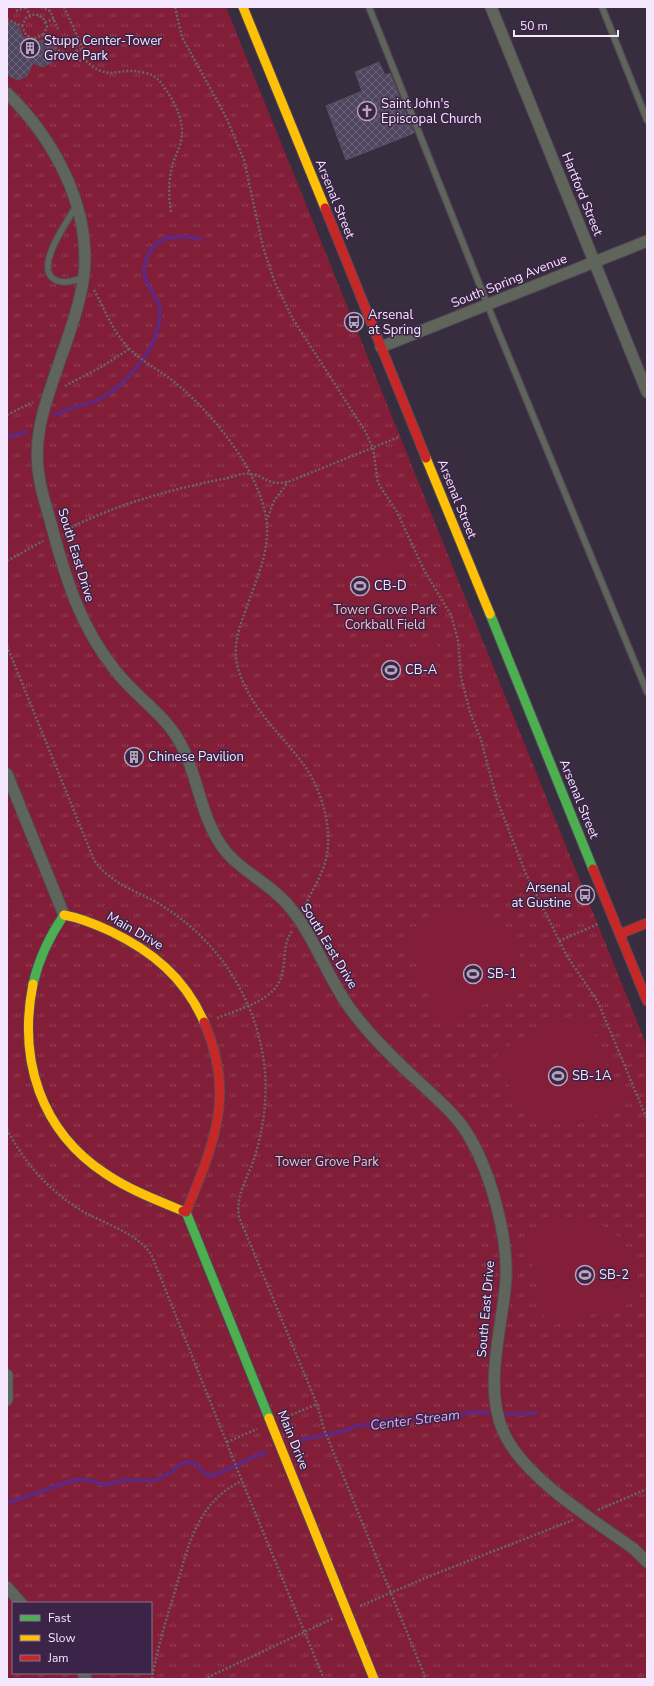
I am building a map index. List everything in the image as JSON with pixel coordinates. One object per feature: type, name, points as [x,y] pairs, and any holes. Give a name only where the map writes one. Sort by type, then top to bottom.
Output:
[{"type":"street","name":"Arsenal Street","points":[[243,7],[647,1001]]},
{"type":"street","name":"Hartford Street","points":[[491,7],[647,392]]},
{"type":"street","name":"South East Drive","points":[[7,93],[34,122],[44,136],[63,170],[82,225],[84,277],[70,328],[40,416],[37,438],[37,457],[39,480],[66,580],[85,626],[117,672],[162,718],[176,735],[188,760],[206,818],[223,848],[232,859],[281,898],[298,919],[349,1007],[384,1048],[454,1114],[468,1135],[479,1155],[486,1173],[496,1208],[506,1262],[504,1299],[495,1367],[498,1416],[506,1437],[524,1462],[544,1481],[587,1515],[634,1549],[647,1562]]},
{"type":"street","name":"South Spring Avenue","points":[[381,347],[647,241]]},
{"type":"street","points":[[7,774],[64,915],[50,934],[38,967],[31,1000],[29,1036],[30,1052],[32,1067],[41,1099],[65,1138],[94,1166],[124,1187],[186,1212]]},
{"type":"street","name":"Main Drive","points":[[64,915],[81,917],[126,938],[160,961],[187,991],[206,1023],[217,1053],[221,1088],[218,1120],[207,1161],[186,1212],[374,1679]]},
{"type":"street","points":[[620,934],[647,924]]},
{"type":"street","points":[[7,1375],[7,1400]]},
{"type":"street","points":[[7,1587],[20,1602]]},
{"type":"lane","points":[[369,7],[488,305],[647,692]]},
{"type":"lane","points":[[602,7],[647,120]]},
{"type":"lane","points":[[76,205],[49,256],[46,267],[51,277],[60,282],[76,281],[84,277]]},
{"type":"path","points":[[16,11],[27,7],[30,16]]},
{"type":"path","points":[[41,7],[50,11],[58,29]]},
{"type":"path","points":[[64,7],[84,51],[83,58]]},
{"type":"path","points":[[175,7],[182,37],[227,119],[244,160],[263,247],[275,283],[293,319],[352,409],[373,448],[378,483],[397,512],[417,552],[424,570],[451,615],[458,640],[464,689],[481,740],[497,800],[526,874],[559,941],[567,956],[598,1002],[647,1119]]},
{"type":"path","points":[[7,19],[22,26],[26,35],[34,39],[43,35],[47,27],[44,18],[35,14],[26,18],[22,26]]},
{"type":"path","points":[[45,22],[54,19]]},
{"type":"path","points":[[43,35],[52,39],[56,49],[80,60],[83,58]]},
{"type":"path","points":[[76,58],[74,55],[77,50],[84,51]]},
{"type":"path","points":[[83,58],[98,71],[105,74],[137,71],[148,73],[159,79],[177,108],[182,128],[181,140],[171,168],[171,213]]},
{"type":"path","points":[[84,277],[94,291],[110,322],[130,349],[186,392],[200,406],[235,449],[260,493],[267,518],[265,553],[240,625],[236,651],[237,664],[251,698],[271,728],[305,766],[320,796],[325,814],[328,834],[327,854],[322,872],[286,941],[282,974],[277,989],[262,998],[206,1023]]},
{"type":"path","points":[[7,415],[103,366],[130,349]]},
{"type":"path","points":[[7,561],[110,509],[139,499],[200,484],[250,474],[277,484],[288,482],[399,437]]},
{"type":"path","points":[[267,518],[274,501],[288,482]]},
{"type":"path","points":[[7,901],[7,923]]},
{"type":"path","points":[[559,941],[598,924]]},
{"type":"path","points":[[7,1129],[30,1165],[62,1196],[83,1211],[133,1237],[147,1248],[157,1267],[238,1472],[324,1679]]},
{"type":"path","points":[[324,1430],[426,1679]]},
{"type":"path","points":[[152,1679],[164,1623],[187,1547],[198,1522],[228,1488],[242,1481]]},
{"type":"path","points":[[204,1679],[305,1631],[391,1593],[587,1515],[647,1489]]},
{"type":"green space","name":"Tower Grove Park","points":[[7,7],[226,7],[647,1046],[647,1679],[7,1679]]},
{"type":"green space","name":"CB-D","points":[[405,559],[408,567],[351,598],[342,574]]},
{"type":"green space","points":[[415,585],[418,593],[361,624],[352,599]]},
{"type":"green space","points":[[425,611],[427,619],[370,650],[361,626]]},
{"type":"green space","name":"CB-A","points":[[436,643],[439,651],[382,682],[373,658]]},
{"type":"green space","name":"SB-1","points":[[467,911],[493,920],[503,927],[516,946],[525,985],[449,1021],[439,1017],[405,933],[434,918],[450,913]]},
{"type":"green space","name":"SB-1A","points":[[578,1013],[587,1017],[622,1100],[600,1114],[579,1121],[560,1123],[543,1120],[528,1110],[515,1096],[505,1076],[496,1052]]},
{"type":"green space","name":"SB-2","points":[[570,1218],[588,1221],[603,1226],[614,1233],[623,1243],[630,1254],[638,1284],[640,1301],[553,1325],[545,1319],[525,1231],[552,1220]]},
{"type":"building","name":"Stupp Center-Tower Grove Park","points":[[7,21],[18,25],[23,37],[36,42],[42,40],[51,43],[55,53],[51,63],[42,67],[33,63],[27,76],[18,80],[9,76],[7,72]]},
{"type":"building","name":"Saint John's Episcopal Church","points":[[379,62],[385,75],[390,73],[414,133],[346,160],[326,106],[362,91],[355,72]]},
{"type":"waterway","points":[[55,415],[95,401],[104,396],[122,383],[137,367],[154,340],[160,318],[158,302],[146,280],[145,266],[150,252],[154,246],[160,242],[173,237],[190,237],[200,239]]},
{"type":"waterway","points":[[7,437],[26,432]]},
{"type":"waterway","name":"Center Stream","points":[[295,1441],[345,1431],[359,1425],[372,1425],[389,1420],[457,1416],[471,1412],[488,1413]]},
{"type":"waterway","name":"Center Stream","points":[[507,1414],[536,1413]]},
{"type":"waterway","name":"Center Stream","points":[[7,1503],[74,1480],[88,1480],[105,1485],[124,1480],[154,1481],[170,1473],[180,1464],[189,1462],[195,1463],[204,1473],[209,1476],[265,1453]]},
{"type":"traffic: fast","points":[[490,614],[593,869]]},
{"type":"traffic: fast","points":[[33,984],[38,965],[45,948],[64,915]]},
{"type":"traffic: fast","points":[[186,1212],[269,1418]]},
{"type":"traffic: slow","points":[[243,7],[325,208]]},
{"type":"traffic: slow","points":[[426,458],[490,614]]},
{"type":"traffic: slow","points":[[64,915],[88,922],[110,931],[140,947],[177,979],[196,1006],[204,1022]]},
{"type":"traffic: slow","points":[[33,984],[29,1012],[29,1039],[32,1066],[39,1091],[50,1115],[65,1137],[83,1157],[106,1174],[134,1190],[183,1211]]},
{"type":"traffic: slow","points":[[269,1418],[374,1679]]},
{"type":"traffic: jam","points":[[325,208],[426,458]]},
{"type":"traffic: jam","points":[[593,869],[647,1001]]},
{"type":"traffic: jam","points":[[620,934],[647,923]]},
{"type":"traffic: jam","points":[[183,1211],[186,1212],[205,1164],[218,1118],[220,1096],[219,1072],[214,1048],[204,1022]]},
{"type":"place","name":"Stupp Center-Tower Grove Park","points":[[30,48]]},
{"type":"place","name":"Saint John's Episcopal Church","points":[[367,111]]},
{"type":"place","name":"Arsenal at Spring","points":[[354,322]]},
{"type":"place","name":"CB-D","points":[[360,586]]},
{"type":"place","name":"CB-A","points":[[391,670]]},
{"type":"place","name":"Chinese Pavilion","points":[[134,757]]},
{"type":"place","name":"Arsenal at Gustine","points":[[585,895]]},
{"type":"place","name":"SB-1","points":[[473,974]]},
{"type":"place","name":"SB-1A","points":[[558,1076]]},
{"type":"place","name":"SB-2","points":[[585,1275]]},
{"type":"park label","name":"Tower Grove Park Corkball Field","points":[[385,618]]}]
